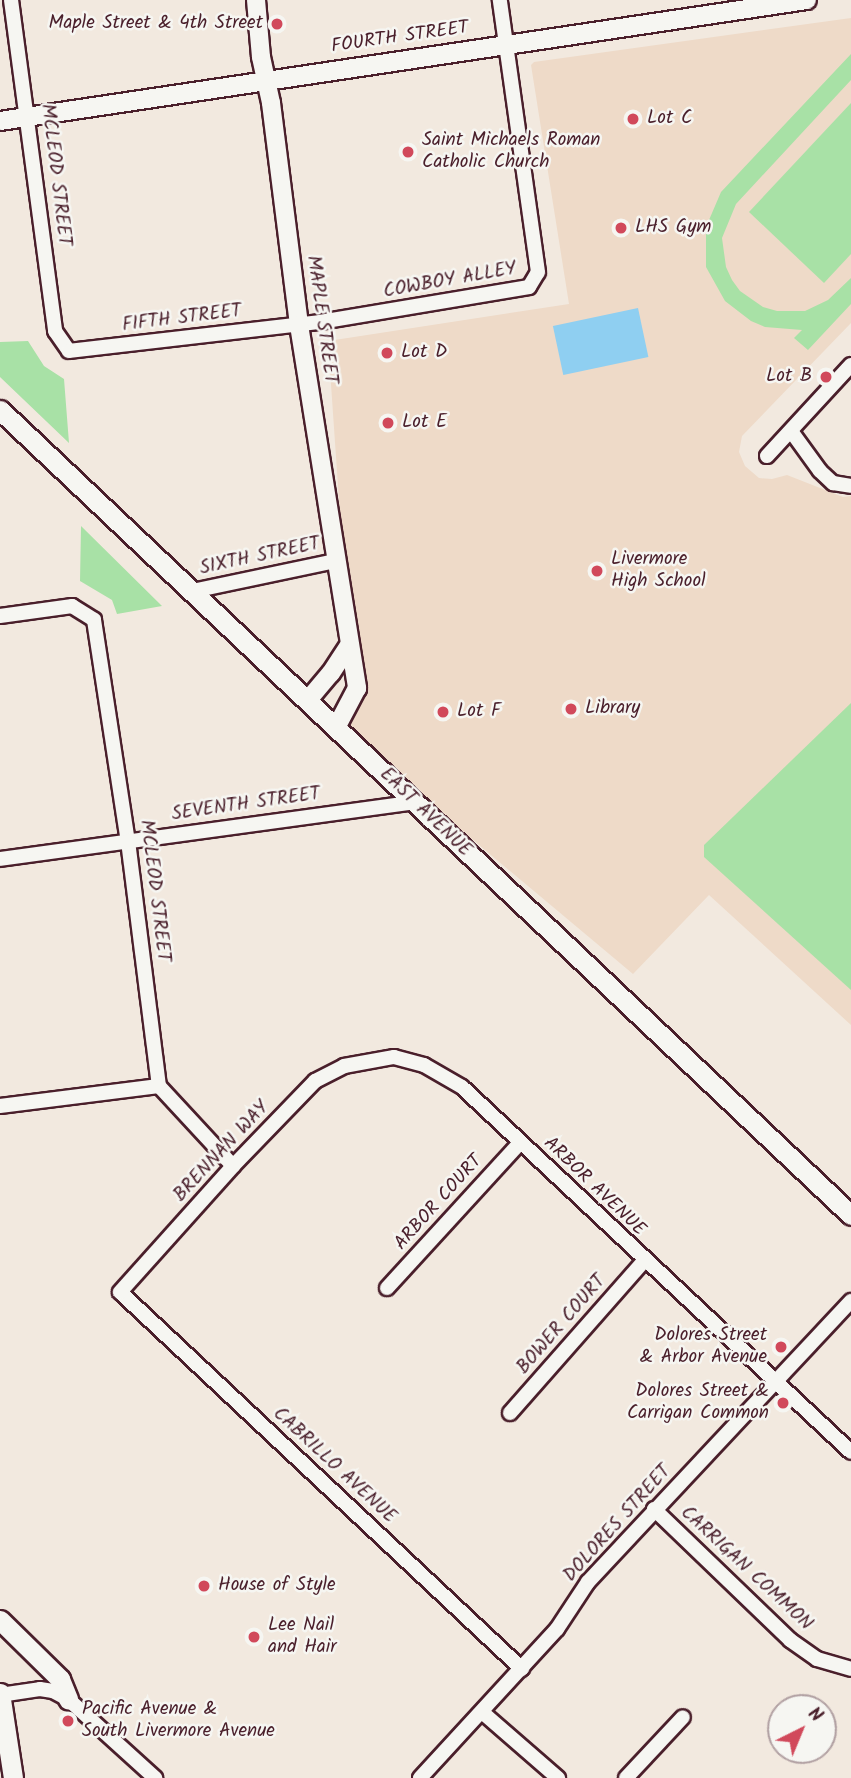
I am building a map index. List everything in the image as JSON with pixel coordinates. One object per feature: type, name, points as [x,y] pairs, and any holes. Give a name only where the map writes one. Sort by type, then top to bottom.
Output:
[{"type":"main road","name":"EAST AVENUE","points":[[0,410],[851,1215]]},
{"type":"main road","points":[[0,1620],[60,1679],[68,1699]]},
{"type":"main road","points":[[0,1694],[4,1746],[13,1778]]},
{"type":"street","name":"MCLEOD STREET","points":[[11,0],[55,331],[69,351]]},
{"type":"street","name":"MAPLE STREET","points":[[256,0],[299,325],[357,688],[337,726]]},
{"type":"street","name":"COWBOY ALLEY","points":[[299,325],[529,287],[538,272],[500,0]]},
{"type":"street","name":"FOURTH STREET","points":[[0,121],[506,44],[741,5],[807,0]]},
{"type":"street","name":"FIFTH STREET","points":[[69,351],[299,325]]},
{"type":"street","points":[[767,456],[851,365]]},
{"type":"street","points":[[791,431],[833,483],[851,486]]},
{"type":"street","name":"SIXTH STREET","points":[[193,592],[335,561]]},
{"type":"street","name":"MCLEOD STREET","points":[[0,616],[72,606],[94,620],[128,841],[159,1086]]},
{"type":"street","points":[[308,700],[331,673],[349,645]]},
{"type":"street","name":"SEVENTH STREET","points":[[0,859],[414,802]]},
{"type":"street","name":"ARBOR AVENUE","points":[[368,1060],[394,1057],[424,1065],[461,1087],[775,1383]]},
{"type":"street","name":"BRENNAN WAY","points":[[120,1293],[233,1166],[316,1081],[344,1066],[368,1060]]},
{"type":"street","points":[[0,1106],[159,1086],[233,1166]]},
{"type":"street","name":"ARBOR COURT","points":[[387,1289],[520,1143]]},
{"type":"street","name":"BOWER COURT","points":[[510,1413],[644,1261]]},
{"type":"street","name":"CABRILLO AVENUE","points":[[120,1293],[522,1668]]},
{"type":"street","name":"DOLORES STREET","points":[[420,1778],[557,1629],[588,1582],[851,1301]]},
{"type":"street","points":[[775,1383],[851,1452]]},
{"type":"street","name":"CARRIGAN COMMON","points":[[654,1509],[790,1640],[817,1659],[851,1669]]},
{"type":"street","points":[[0,1694],[40,1689],[53,1691],[68,1699],[155,1778]]},
{"type":"street","points":[[482,1712],[558,1778]]},
{"type":"street","points":[[626,1778],[683,1717]]},
{"type":"shaded area","name":"Livermore High School","points":[[851,18],[851,323],[742,436],[739,452],[745,466],[759,478],[772,479],[787,475],[843,497],[851,496],[851,1025],[709,895],[633,974],[337,726],[357,688],[349,645],[328,341],[569,304],[531,65],[534,62]]},
{"type":"green space","points":[[851,54],[851,80],[736,204],[722,238],[726,267],[732,280],[740,291],[763,307],[777,311],[805,311],[828,300],[851,278],[851,304],[808,350],[794,338],[802,330],[765,327],[751,321],[725,301],[706,267],[706,227],[721,192]]},
{"type":"green space","points":[[851,103],[851,254],[824,283],[749,212]]},
{"type":"green space","points":[[28,341],[44,366],[64,379],[69,443],[0,377],[0,342]]},
{"type":"green space","points":[[81,526],[162,606],[117,614],[112,600],[80,581]]},
{"type":"green space","points":[[851,703],[851,990],[704,857],[704,845]]},
{"type":"water","points":[[638,308],[648,357],[563,375],[553,326]]},
{"type":"place","name":"Maple Street & 4th Street","points":[[277,24]]},
{"type":"place","name":"Lot C","points":[[633,119]]},
{"type":"place","name":"Saint Michaels Roman Catholic Church","points":[[408,152]]},
{"type":"place","name":"LHS Gym","points":[[621,228]]},
{"type":"place","name":"Lot D","points":[[387,353]]},
{"type":"place","name":"Lot B","points":[[826,377]]},
{"type":"place","name":"Lot E","points":[[388,423]]},
{"type":"place","name":"Livermore High School","points":[[597,571]]},
{"type":"place","name":"Library","points":[[571,709]]},
{"type":"place","name":"Lot F","points":[[443,712]]},
{"type":"place","name":"Dolores Street & Arbor Avenue","points":[[781,1347]]},
{"type":"place","name":"Dolores Street & Carrigan Common","points":[[783,1403]]},
{"type":"place","name":"House of Style","points":[[204,1586]]},
{"type":"place","name":"Lee Nail and Hair","points":[[254,1637]]},
{"type":"place","name":"Pacific Avenue & South Livermore Avenue","points":[[68,1721]]}]
